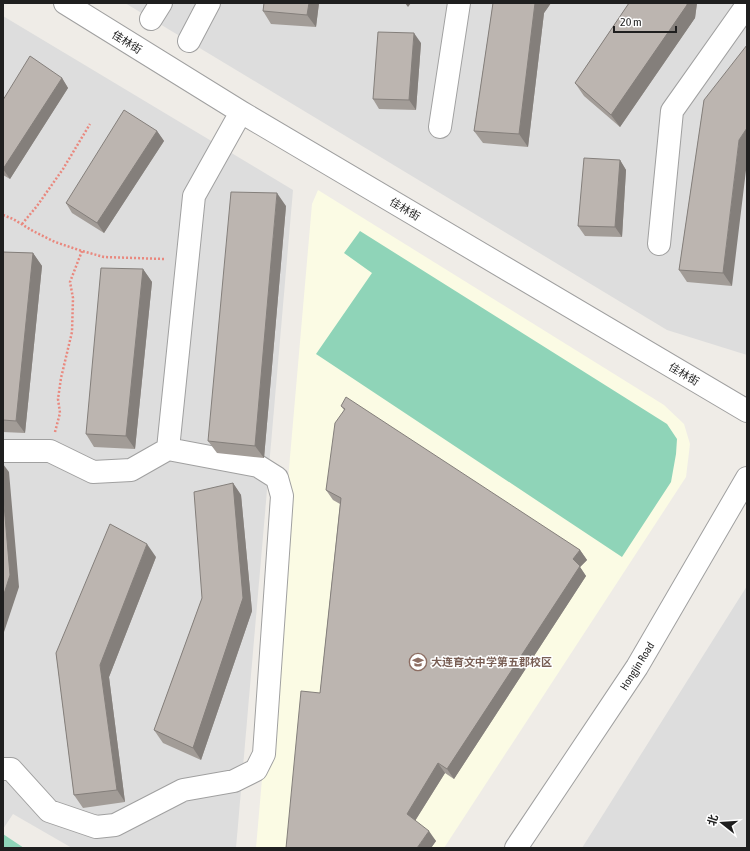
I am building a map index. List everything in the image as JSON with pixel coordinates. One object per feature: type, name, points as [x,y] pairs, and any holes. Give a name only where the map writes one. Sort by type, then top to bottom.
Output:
[{"type":"street","name":"佳林街","points":[[64,3],[241,112],[747,411]]},
{"type":"street","points":[[189,41],[209,3]]},
{"type":"street","points":[[440,127],[459,3]]},
{"type":"street","points":[[660,244],[672,111],[747,5]]},
{"type":"street","points":[[168,449],[194,196],[241,112]]},
{"type":"street","points":[[3,451],[50,451],[93,472],[131,470],[168,449],[258,466],[277,478],[282,496],[264,754],[256,770],[234,781],[183,790],[115,825],[96,827],[49,811],[11,769],[3,769]]},
{"type":"street","name":"Hongjin Road","points":[[516,848],[637,667],[747,478]]},
{"type":"path","points":[[22,224],[37,206],[63,169],[90,124]]},
{"type":"path","points":[[3,215],[55,242],[104,257],[187,260]]},
{"type":"path","points":[[50,451],[60,413],[58,399],[61,378],[72,332],[73,298],[70,282],[82,251]]},
{"type":"shaded area","points":[[125,3],[747,3],[747,355],[667,330]]},
{"type":"shaded area","points":[[3,16],[293,190],[236,848],[72,848],[13,814],[3,829]]},
{"type":"shaded area","name":"大连育文中学第五郡校区","points":[[318,190],[664,405],[684,424],[690,444],[686,477],[444,848],[256,848],[312,204]]},
{"type":"shaded area","points":[[747,586],[747,848],[582,848],[735,605]]},
{"type":"green space","points":[[360,231],[667,424],[677,439],[671,482],[622,557],[316,354],[372,273],[344,253]]},
{"type":"green space","points":[[3,834],[24,848],[3,848]]},
{"type":"building","points":[[264,3],[309,3],[307,15],[263,11]]},
{"type":"building","points":[[493,3],[535,3],[519,134],[474,131]]},
{"type":"building","points":[[629,3],[687,3],[687,5],[611,115],[575,83]]},
{"type":"building","points":[[378,32],[414,33],[409,100],[373,99]]},
{"type":"building","points":[[747,45],[747,128],[739,140],[723,273],[679,270],[704,100]]},
{"type":"building","points":[[30,56],[62,78],[3,169],[3,100]]},
{"type":"building","points":[[124,110],[157,131],[97,223],[66,203]]},
{"type":"building","points":[[584,158],[620,160],[615,227],[578,226]]},
{"type":"building","points":[[231,192],[277,193],[255,446],[208,441]]},
{"type":"building","points":[[3,252],[33,253],[16,421],[3,420]]},
{"type":"building","points":[[101,268],[143,269],[126,436],[86,434]]},
{"type":"building","points":[[346,397],[580,550],[573,559],[580,566],[447,769],[438,763],[407,814],[429,831],[417,848],[286,848],[301,691],[320,693],[341,498],[326,490],[335,423],[345,409],[341,406]]},
{"type":"building","points":[[233,483],[243,598],[193,748],[154,730],[202,598],[194,492]]},
{"type":"building","points":[[3,493],[10,575],[3,597]]},
{"type":"building","points":[[110,524],[147,544],[100,665],[117,790],[74,795],[56,653]]},
{"type":"place","name":"大连育文中学第五郡校区","points":[[418,662]]}]
